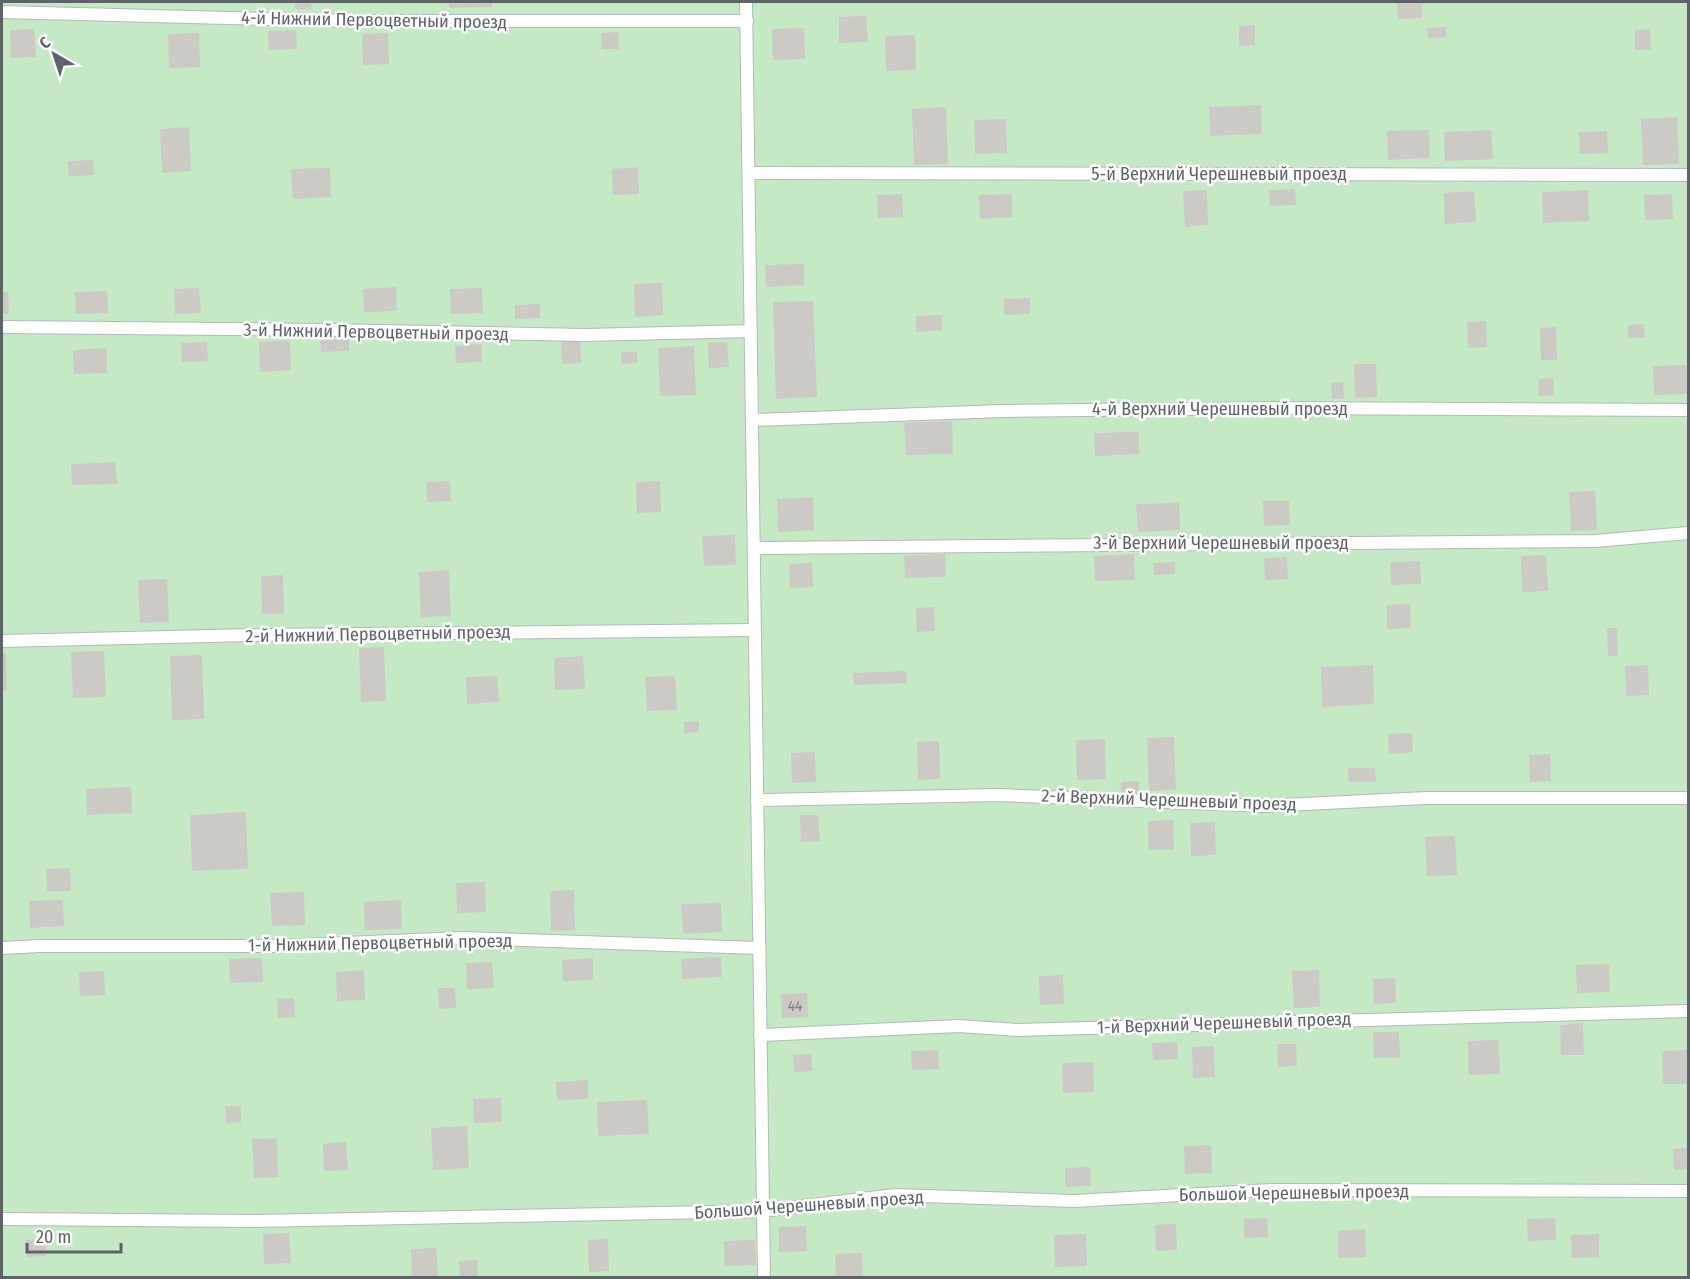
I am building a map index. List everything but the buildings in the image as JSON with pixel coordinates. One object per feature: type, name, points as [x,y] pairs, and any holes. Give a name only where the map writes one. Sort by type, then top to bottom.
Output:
[{"type":"lane","points":[[747,2],[764,1278]]},
{"type":"lane","name":"4-й Нижний Первоцветный проезд","points":[[2,12],[346,21],[747,21]]},
{"type":"lane","name":"5-й Верхний Черешневый проезд","points":[[749,173],[1689,175]]},
{"type":"lane","name":"3-й Нижний Первоцветный проезд","points":[[2,327],[585,335],[751,331]]},
{"type":"lane","name":"4-й Верхний Черешневый проезд","points":[[752,420],[1003,411],[1273,408],[1689,410]]},
{"type":"lane","name":"3-й Верхний Черешневый проезд","points":[[754,548],[1595,542],[1689,533]]},
{"type":"lane","name":"2-й Нижний Первоцветный проезд","points":[[2,641],[252,635],[755,630]]},
{"type":"lane","name":"2-й Верхний Черешневый проезд","points":[[757,800],[997,795],[1265,806],[1426,798],[1689,798]]},
{"type":"lane","name":"1-й Нижний Первоцветный проезд","points":[[2,948],[275,946],[462,939],[759,948]]},
{"type":"lane","name":"1-й Верхний Черешневый проезд","points":[[760,1035],[958,1026],[1018,1030],[1689,1011]]},
{"type":"lane","name":"Большой Черешневый проезд","points":[[2,1219],[253,1221],[762,1211],[894,1195],[1074,1201],[1272,1190],[1689,1191]]},
{"type":"green space","points":[[2,2],[1688,2],[1688,1277],[2,1277]]}]
